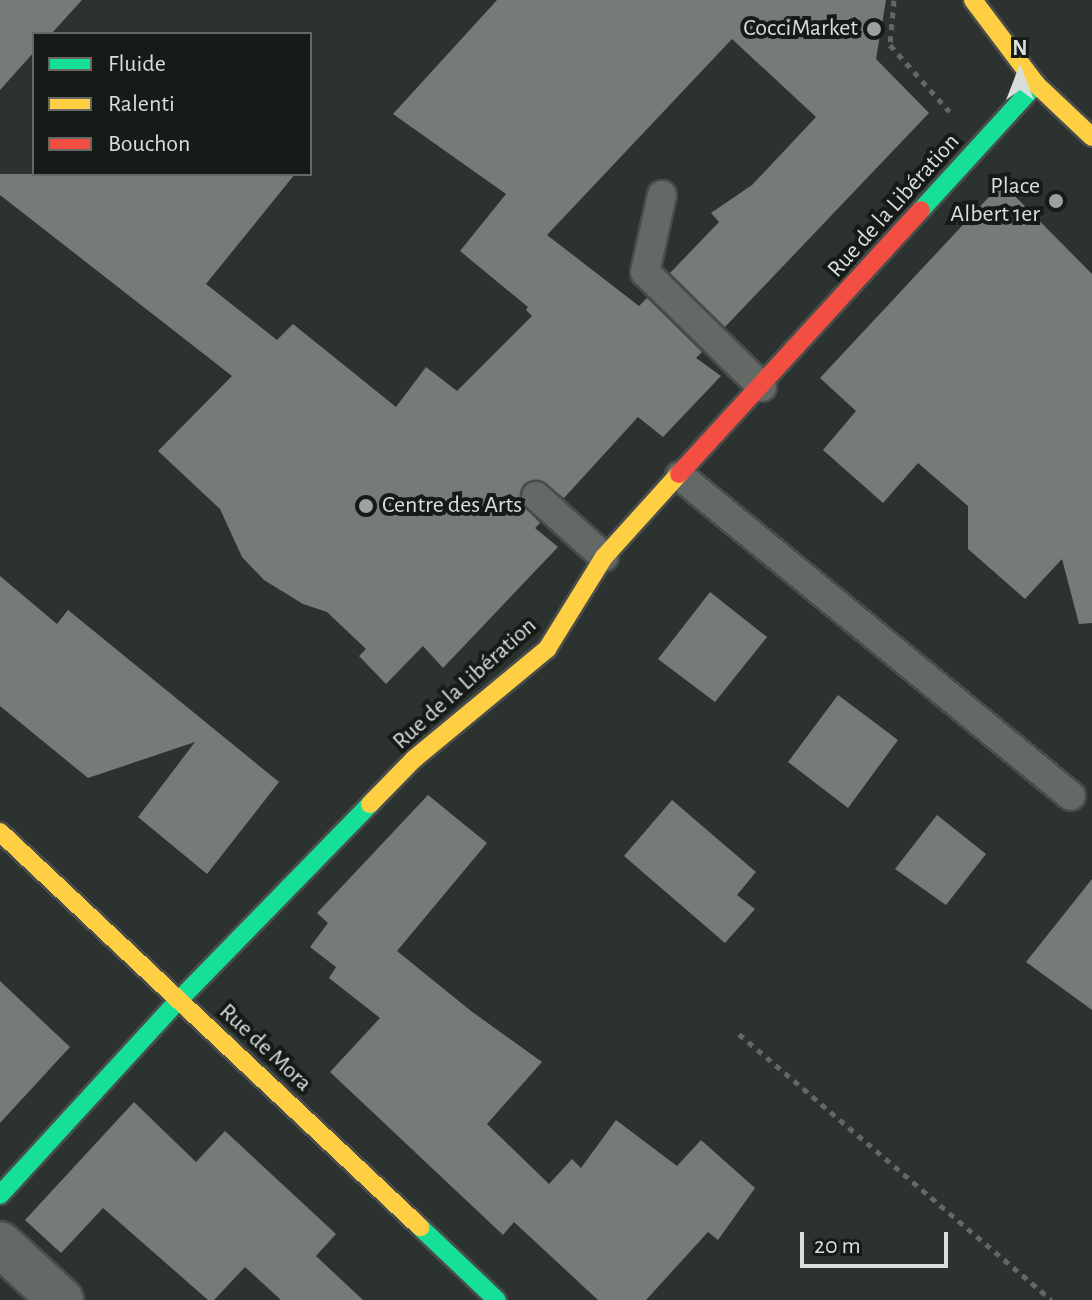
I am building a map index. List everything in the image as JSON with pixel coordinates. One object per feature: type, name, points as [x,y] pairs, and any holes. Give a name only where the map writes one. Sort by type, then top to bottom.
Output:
[{"type":"main road","points":[[973,0],[1036,84],[1092,137]]},
{"type":"main road","name":"Rue de la Libération","points":[[0,1195],[178,1001],[414,759],[547,649],[604,557],[1036,84]]},
{"type":"main road","name":"Rue de Mora","points":[[0,832],[497,1300]]},
{"type":"street","points":[[0,1244],[61,1300]]},
{"type":"lane","points":[[662,195],[645,272],[762,387]]},
{"type":"lane","points":[[680,476],[1071,796]]},
{"type":"lane","points":[[536,496],[604,557]]},
{"type":"path","points":[[894,0],[890,45],[951,113]]},
{"type":"path","points":[[739,1034],[1051,1300]]},
{"type":"building","points":[[0,0],[82,0],[53,32],[32,32],[32,54],[0,90]]},
{"type":"building","points":[[497,0],[886,0],[876,59],[929,113],[725,327],[670,273],[719,222],[711,213],[752,185],[816,117],[732,39],[547,235],[639,306],[647,298],[702,352],[696,358],[721,376],[663,437],[638,417],[564,498],[540,480],[524,484],[520,502],[540,523],[535,528],[558,547],[443,668],[423,646],[386,684],[359,656],[366,649],[327,612],[303,604],[264,580],[242,557],[220,509],[158,451],[232,376],[0,195],[0,174],[293,176],[206,284],[277,340],[293,324],[396,407],[426,367],[457,391],[532,316],[526,310],[528,307],[460,251],[506,194],[393,114]]},
{"type":"building","points":[[1002,183],[1092,274],[1092,623],[1079,624],[1062,559],[1025,599],[968,549],[968,506],[918,463],[883,503],[823,450],[856,411],[820,378]]},
{"type":"building","points":[[0,576],[57,624],[68,610],[279,782],[207,874],[138,817],[195,742],[88,778],[0,706]]},
{"type":"building","points":[[710,592],[767,637],[715,702],[658,659]]},
{"type":"building","points":[[838,695],[898,740],[848,808],[788,762]]},
{"type":"building","points":[[428,795],[487,843],[397,951],[471,1011],[542,1062],[487,1124],[549,1184],[572,1159],[581,1168],[616,1120],[677,1166],[701,1140],[755,1188],[718,1240],[708,1232],[646,1300],[598,1300],[514,1222],[503,1235],[330,1072],[380,1018],[329,978],[336,967],[310,947],[328,923],[317,913]]},
{"type":"building","points":[[672,800],[756,872],[737,895],[755,909],[725,943],[624,856]]},
{"type":"building","points":[[937,815],[986,854],[946,905],[895,869]]},
{"type":"building","points":[[1092,879],[1092,1010],[1026,962]]},
{"type":"building","points":[[0,981],[70,1047],[0,1123]]},
{"type":"building","points":[[134,1102],[196,1162],[225,1131],[336,1234],[316,1256],[363,1300],[281,1300],[245,1267],[214,1300],[208,1300],[103,1208],[61,1253],[25,1220]]},
{"type":"traffic: fast","points":[[921,210],[1036,84]]},
{"type":"traffic: fast","points":[[0,1195],[178,1001],[370,804]]},
{"type":"traffic: fast","points":[[420,1227],[497,1300]]},
{"type":"traffic: slow","points":[[973,0],[1036,84],[1092,137]]},
{"type":"traffic: slow","points":[[370,804],[414,759],[547,649],[604,557],[679,474]]},
{"type":"traffic: slow","points":[[0,832],[420,1227]]},
{"type":"traffic: jam","points":[[679,474],[921,210]]},
{"type":"place","name":"CocciMarket","points":[[874,29]]},
{"type":"place","name":"Place Albert 1er","points":[[1056,201]]},
{"type":"place","name":"Centre des Arts","points":[[366,506]]}]
